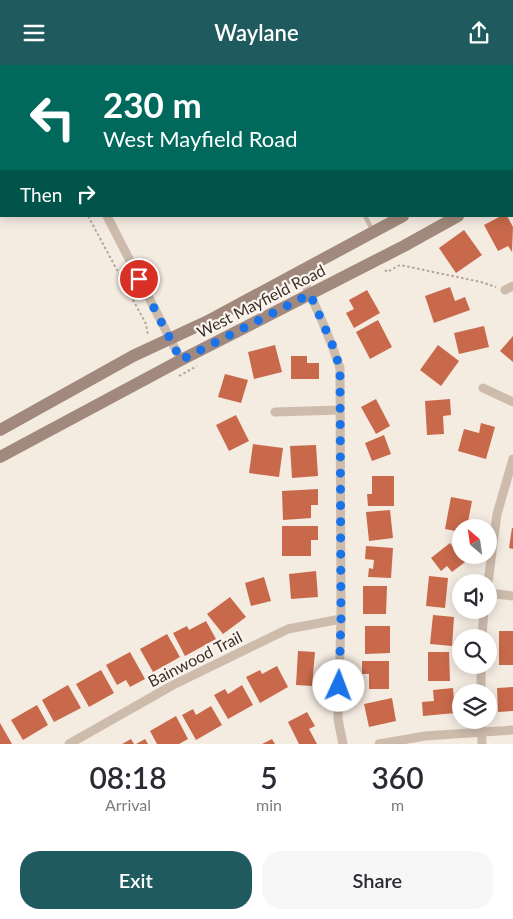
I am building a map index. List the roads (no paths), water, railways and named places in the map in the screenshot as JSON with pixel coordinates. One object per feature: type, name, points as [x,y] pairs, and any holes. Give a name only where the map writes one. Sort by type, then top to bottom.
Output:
[{"type":"main road","name":"West Mayfield Road","points":[[0,430],[133,356],[208,321],[400,217]]},
{"type":"main road","name":"West Mayfield Road","points":[[0,457],[181,360],[456,217]]},
{"type":"street","points":[[108,217],[181,360]]},
{"type":"street","points":[[299,272],[332,344],[340,368],[341,619],[338,719],[344,744]]},
{"type":"street","points":[[483,388],[513,402]]},
{"type":"street","points":[[275,413],[340,410]]},
{"type":"street","points":[[489,574],[497,514],[513,459]]},
{"type":"street","points":[[497,594],[513,596]]},
{"type":"street","name":"Bainwood Trail","points":[[69,744],[173,685],[288,629],[341,619]]},
{"type":"street","points":[[482,729],[482,744]]},
{"type":"street","points":[[379,744],[426,735],[513,730]]},
{"type":"lane","points":[[366,217],[374,232]]}]
